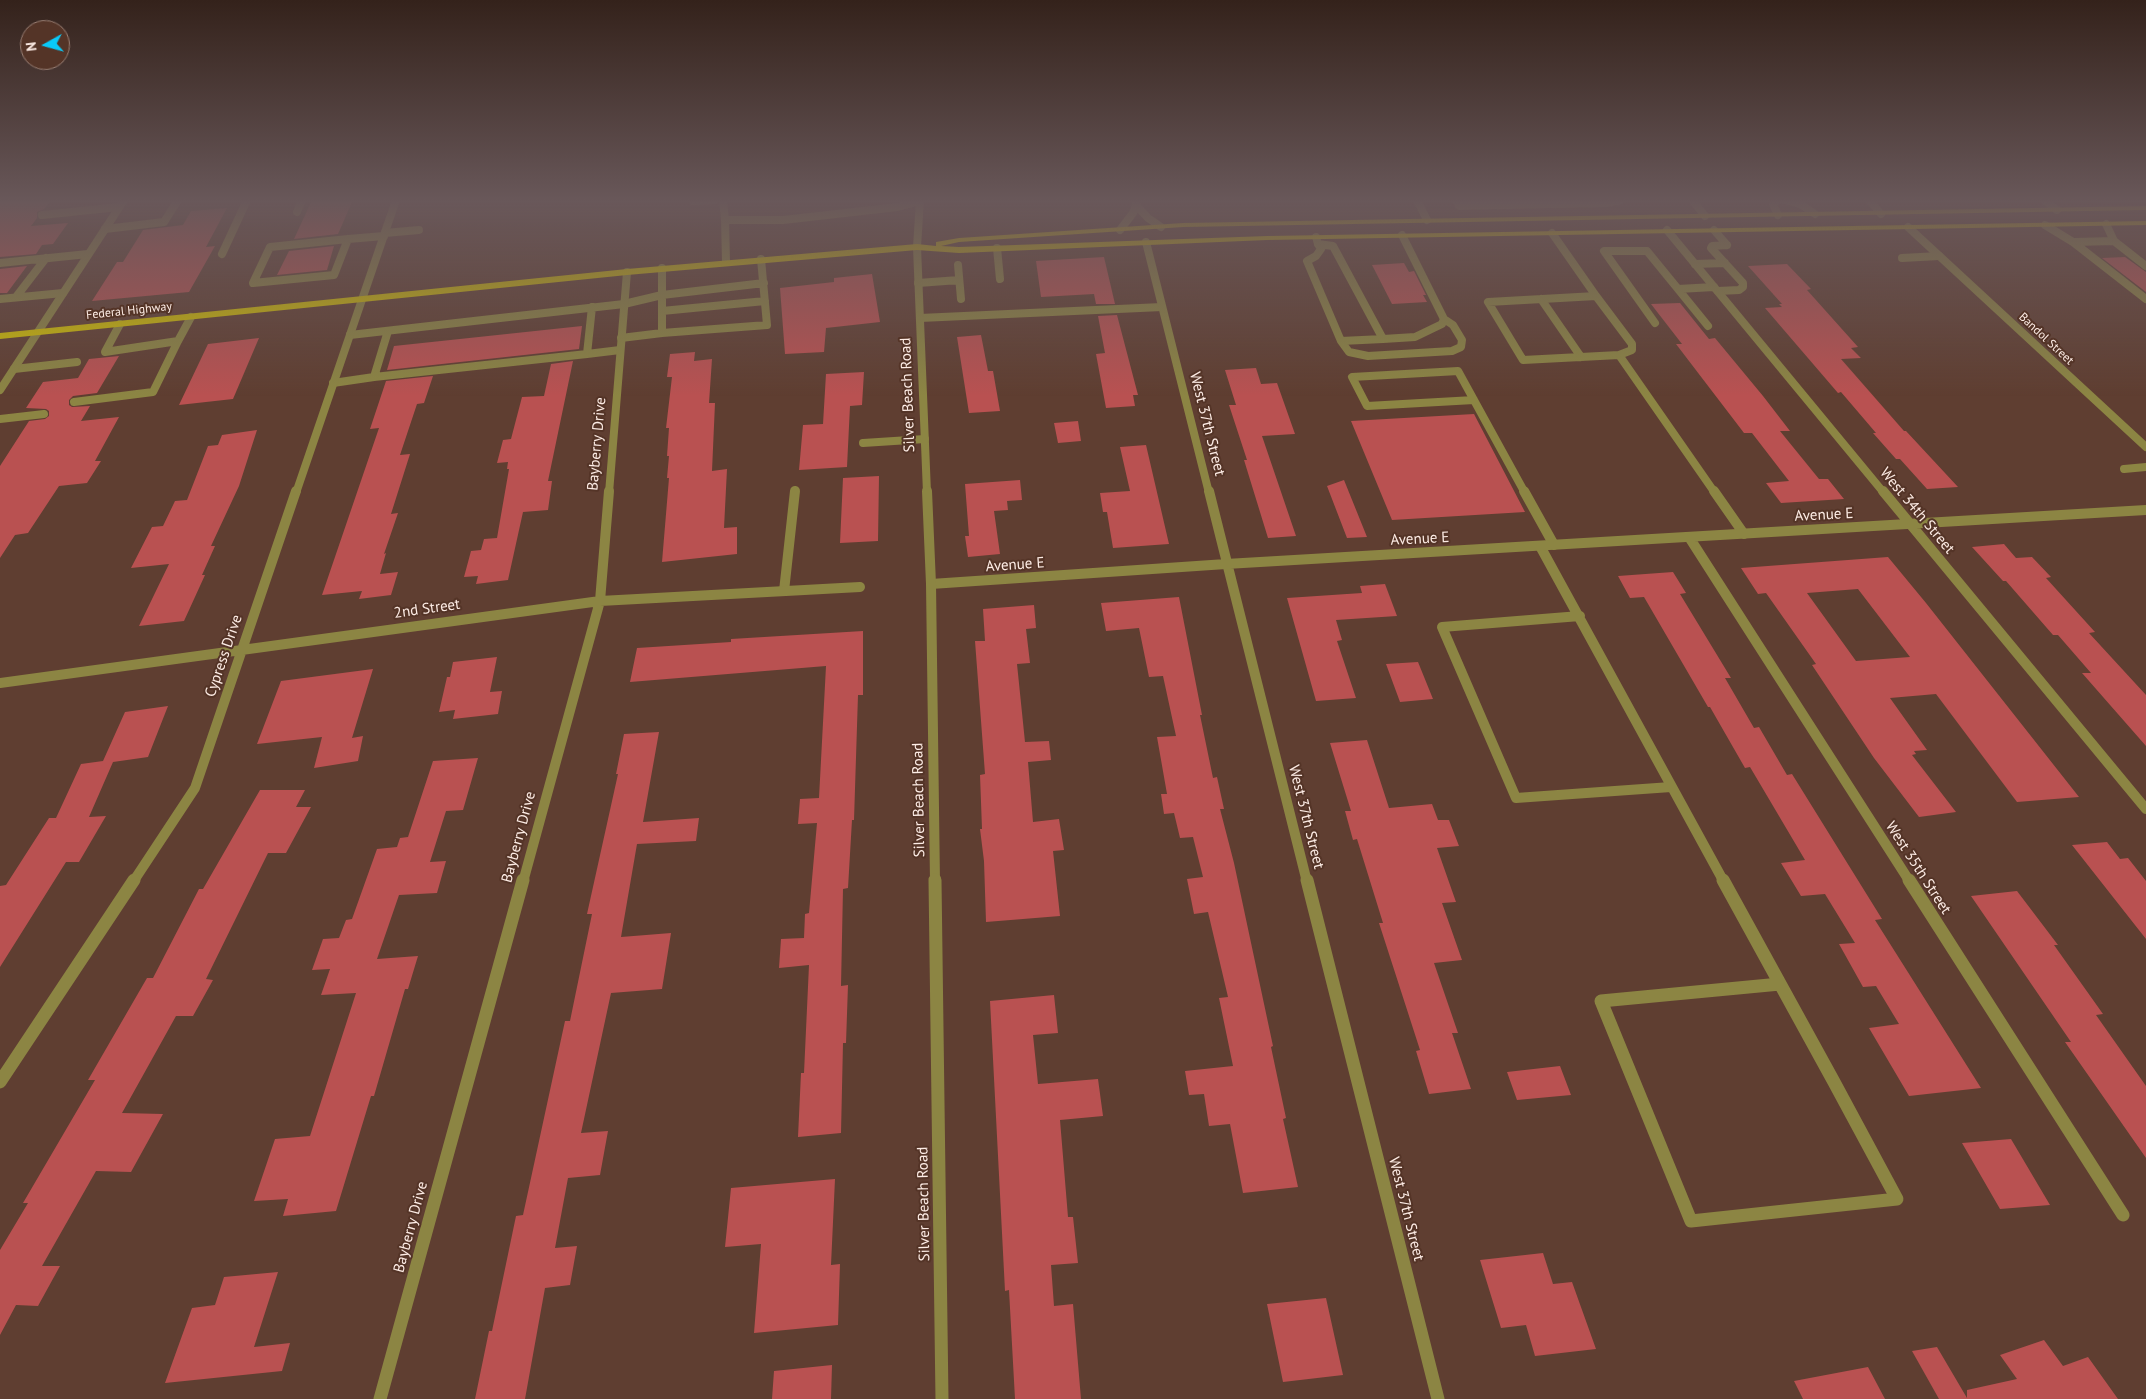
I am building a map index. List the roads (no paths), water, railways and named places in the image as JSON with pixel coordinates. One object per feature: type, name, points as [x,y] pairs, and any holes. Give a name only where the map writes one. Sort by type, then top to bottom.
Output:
[{"type":"main road","name":"Federal Highway","points":[[0,336],[691,265]]},
{"type":"street","points":[[16,297],[40,265]]},
{"type":"street","points":[[0,390],[81,265]]},
{"type":"street","points":[[261,265],[253,283],[334,275],[338,265]]},
{"type":"street","name":"Cypress Drive","points":[[0,1082],[195,788],[373,265]]},
{"type":"street","points":[[621,338],[767,325],[762,265]]},
{"type":"street","name":"Silver Beach Road","points":[[920,265],[918,283],[931,584],[942,1399]]},
{"type":"street","points":[[958,265],[961,299]]},
{"type":"street","points":[[999,265],[1000,279]]},
{"type":"street","name":"West 37th Street","points":[[1152,265],[1438,1399]]},
{"type":"street","points":[[1309,265],[1341,341],[1349,352],[1368,356],[1452,351],[1461,347],[1462,340],[1453,325],[1444,319],[1417,265]]},
{"type":"street","points":[[1343,265],[1383,339]]},
{"type":"street","points":[[1575,265],[1632,344],[1632,350],[1619,355],[1523,360],[1488,302],[1596,296]]},
{"type":"street","points":[[1614,265],[1655,323]]},
{"type":"street","points":[[1659,265],[1708,326]]},
{"type":"street","name":"West 34th Street","points":[[1696,265],[2146,809]]},
{"type":"street","points":[[1678,289],[1740,290],[1743,287],[1742,283],[1727,265]]},
{"type":"street","name":"Bandol Street","points":[[1950,265],[2146,447]]},
{"type":"street","points":[[2102,265],[2146,300]]},
{"type":"street","points":[[662,268],[662,334]]},
{"type":"street","name":"Bayberry Drive","points":[[380,1399],[600,601],[626,272]]},
{"type":"street","points":[[918,283],[959,280]]},
{"type":"street","points":[[350,335],[624,304],[662,295],[764,283]]},
{"type":"street","points":[[0,299],[64,293]]},
{"type":"street","points":[[1541,299],[1581,357]]},
{"type":"street","points":[[662,311],[765,301]]},
{"type":"street","points":[[587,354],[592,307]]},
{"type":"street","points":[[920,318],[1162,307]]},
{"type":"street","points":[[74,402],[153,392],[191,317]]},
{"type":"street","points":[[1341,341],[1415,337],[1442,324],[1444,319]]},
{"type":"street","points":[[120,324],[105,352],[178,341]]},
{"type":"street","points":[[374,377],[388,331]]},
{"type":"street","points":[[333,383],[620,350]]},
{"type":"street","points":[[1619,355],[1744,534]]},
{"type":"street","points":[[14,369],[77,362]]},
{"type":"street","points":[[1474,400],[1367,406],[1352,378],[1458,370],[1554,545]]},
{"type":"street","points":[[0,419],[44,414]]},
{"type":"street","points":[[863,443],[925,439]]},
{"type":"street","points":[[2124,468],[2146,467]]},
{"type":"street","points":[[784,592],[795,491]]},
{"type":"street","name":"Avenue E","points":[[931,584],[1226,564],[2146,510]]},
{"type":"street","name":"West 35th Street","points":[[1689,537],[2123,1215]]},
{"type":"street","points":[[1540,546],[1580,616],[1671,787],[1780,984],[1897,1199],[1691,1221],[1601,1001],[1780,984]]},
{"type":"street","name":"2nd Street","points":[[0,683],[600,601],[860,588]]},
{"type":"street","points":[[1580,616],[1442,627],[1516,798],[1671,787]]}]
